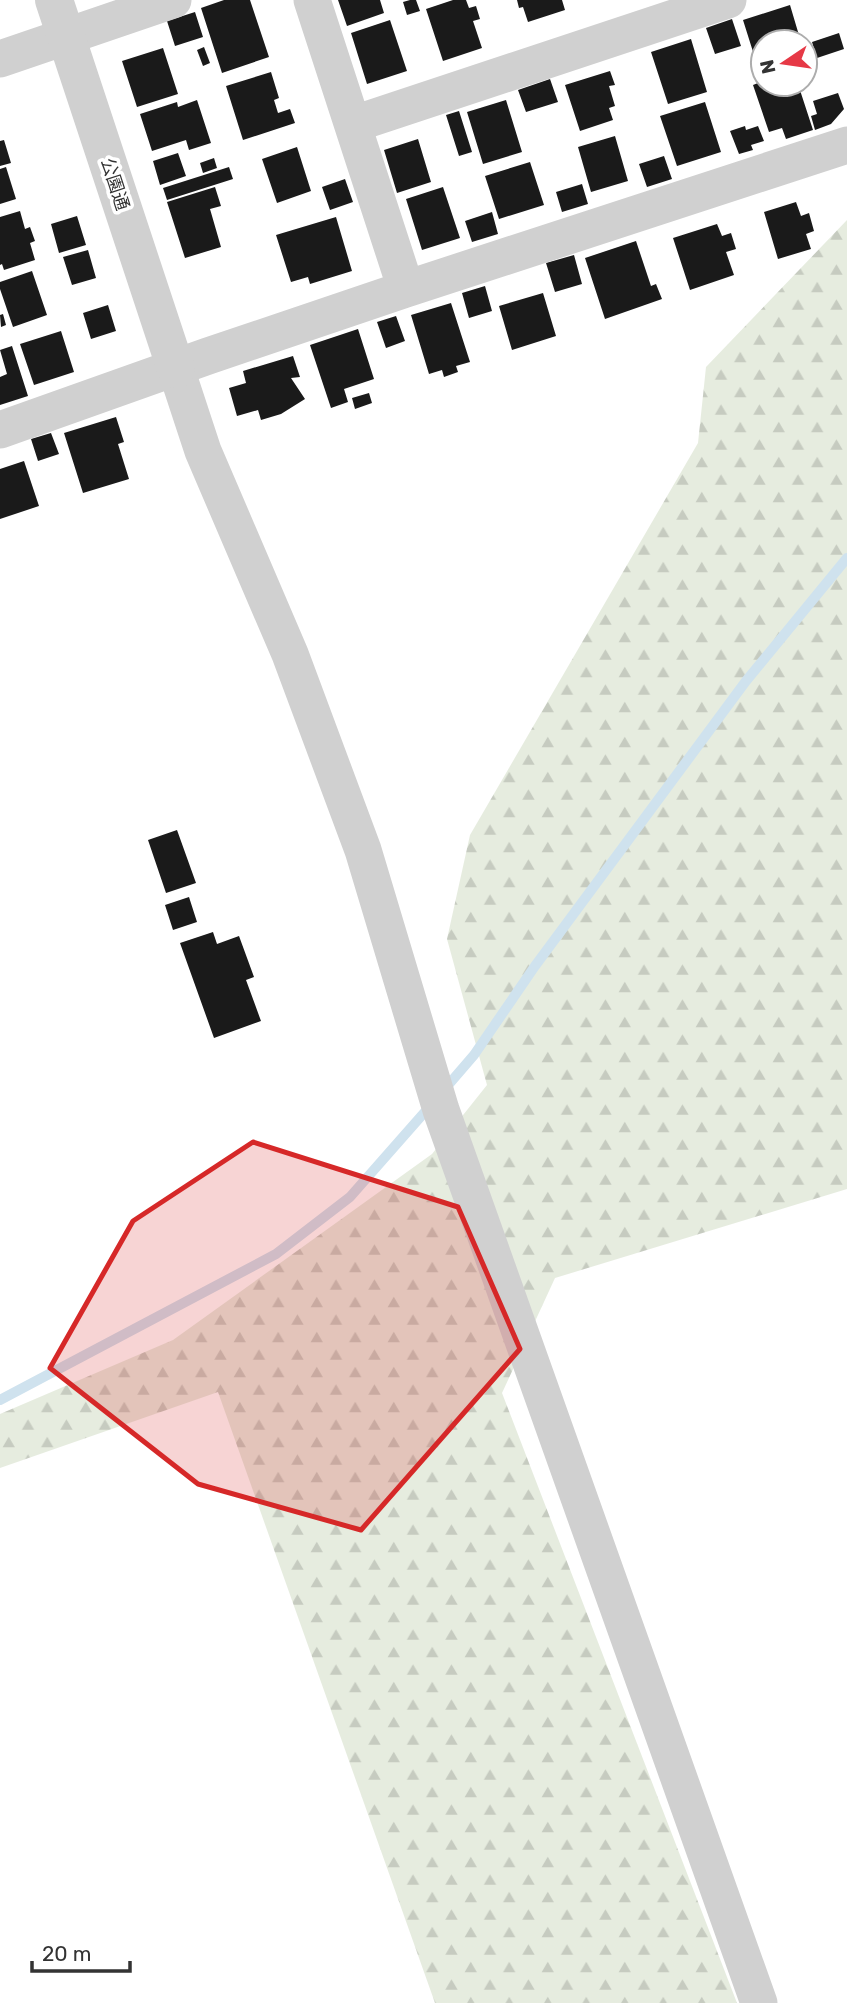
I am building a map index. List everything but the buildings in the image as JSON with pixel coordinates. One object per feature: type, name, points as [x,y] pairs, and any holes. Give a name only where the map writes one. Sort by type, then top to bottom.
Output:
[{"type":"street","name":"公園通","points":[[54,0],[176,369]]},
{"type":"street","points":[[0,59],[173,0]]},
{"type":"street","points":[[312,0],[407,289]]},
{"type":"street","points":[[354,124],[728,0]]},
{"type":"street","points":[[0,430],[407,289],[847,145]]},
{"type":"street","points":[[176,369],[203,451],[290,654],[358,837],[441,1110],[759,2003]]},
{"type":"highlighted area","points":[[253,1142],[458,1207],[520,1349],[361,1530],[198,1484],[50,1368],[133,1221]]},
{"type":"green space","points":[[847,220],[847,1189],[555,1278],[502,1393],[737,2003],[435,2003],[218,1392],[0,1468],[0,1414],[173,1340],[432,1154],[487,1085],[447,939],[470,835],[698,443],[706,367]]},
{"type":"waterway","points":[[443,1091],[474,1055],[535,966],[746,681],[847,558]]},
{"type":"waterway","points":[[0,1400],[276,1254],[350,1197],[431,1105]]}]
